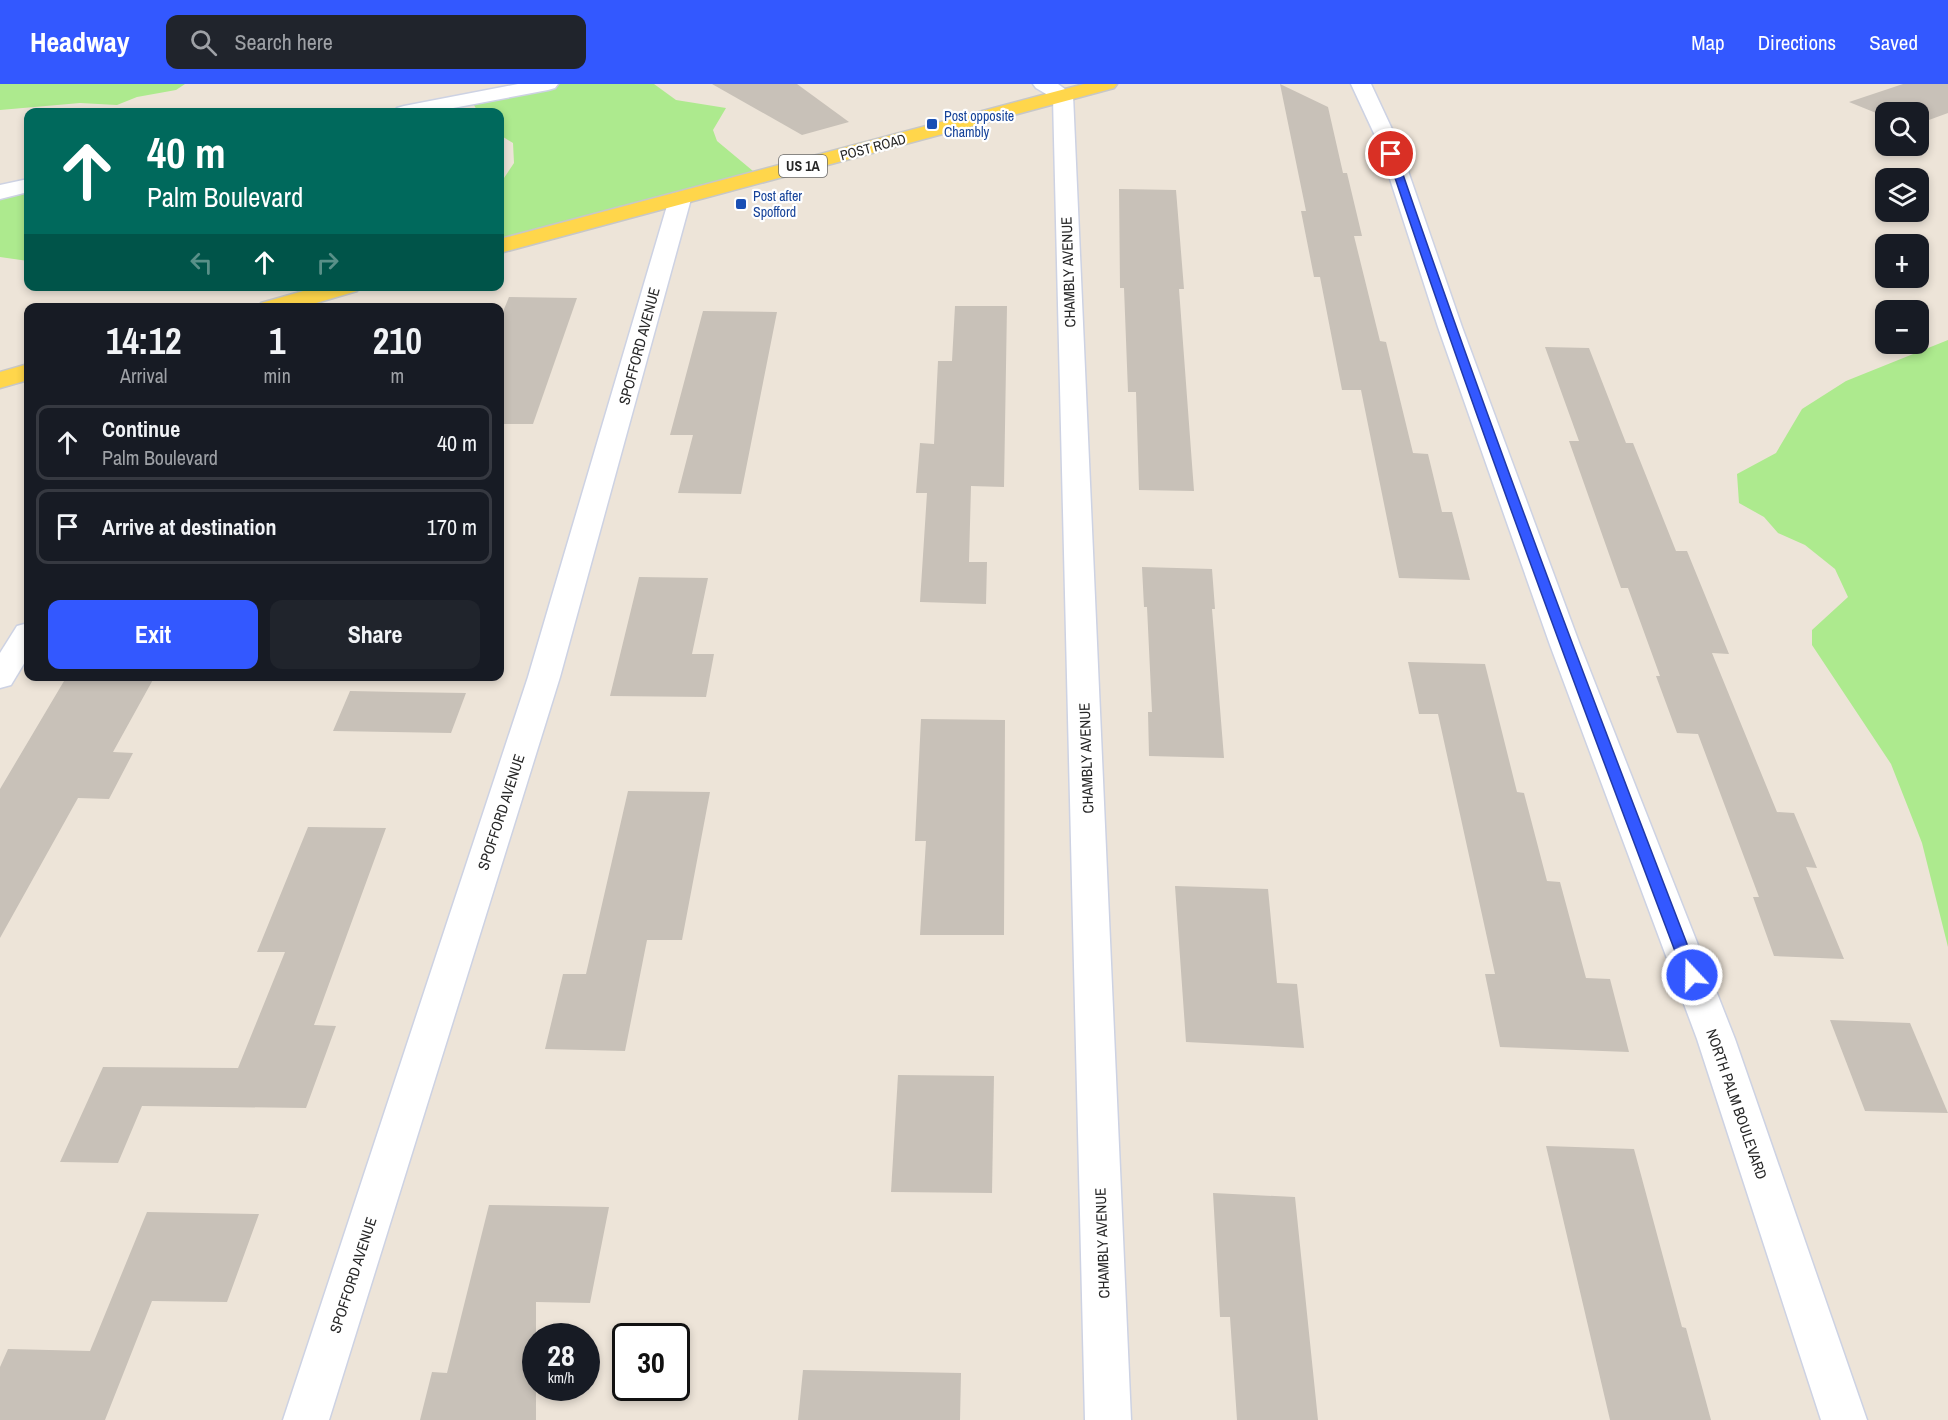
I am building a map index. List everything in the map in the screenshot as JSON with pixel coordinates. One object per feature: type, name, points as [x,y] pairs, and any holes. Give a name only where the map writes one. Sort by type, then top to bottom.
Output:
[{"type":"main road","name":"POST ROAD","points":[[504,245],[680,199],[1053,90],[1107,84]]},
{"type":"main road","points":[[288,303],[331,291]]},
{"type":"main road","points":[[0,380],[24,373]]},
{"type":"street","points":[[425,108],[548,84]]},
{"type":"street","name":"NORTH PALM BOULEVARD","points":[[1360,84],[1388,142],[1450,327],[1565,645],[1716,1039],[1844,1420]]},
{"type":"street","name":"CHAMBLY AVENUE","points":[[1053,90],[1108,1420]]},
{"type":"street","points":[[0,192],[24,187]]},
{"type":"street","name":"SPOFFORD AVENUE","points":[[306,1420],[544,677],[680,199]]},
{"type":"street","points":[[0,678],[24,639]]},
{"type":"green space","points":[[0,84],[185,84],[176,90],[137,97],[117,105],[80,103],[0,110]]},
{"type":"green space","points":[[546,84],[654,84],[676,100],[726,108],[713,130],[717,141],[759,176],[504,245],[504,178],[514,163],[513,143],[504,137],[504,108],[476,108],[471,100]]},
{"type":"green space","points":[[24,188],[24,260],[0,257],[0,195]]},
{"type":"green space","points":[[1948,340],[1948,947],[1922,843],[1891,764],[1812,645],[1812,630],[1848,597],[1835,569],[1805,545],[1778,533],[1764,517],[1739,503],[1737,474],[1776,453],[1802,409],[1846,381],[1913,354],[1929,354],[1929,348]]},
{"type":"building","points":[[712,84],[797,84],[849,122],[802,135]]},
{"type":"building","points":[[1280,84],[1328,107],[1343,173],[1347,173],[1362,236],[1354,236],[1380,341],[1386,342],[1413,453],[1428,454],[1442,512],[1452,512],[1470,580],[1399,578],[1361,390],[1342,390],[1320,277],[1314,277],[1301,211],[1306,211]]},
{"type":"building","points":[[1903,84],[1948,84],[1948,113],[1929,120],[1929,102],[1875,102],[1875,113],[1849,102]]},
{"type":"building","points":[[1119,189],[1176,190],[1184,289],[1179,289],[1194,491],[1139,490],[1136,392],[1128,392],[1124,288],[1120,288]]},
{"type":"building","points":[[509,297],[577,298],[533,424],[504,424],[504,309]]},
{"type":"building","points":[[955,306],[1007,306],[1004,487],[971,486],[969,562],[987,562],[986,604],[920,602],[927,493],[916,493],[920,443],[934,444],[938,361],[952,361]]},
{"type":"building","points":[[703,311],[777,312],[741,494],[678,493],[693,435],[670,435]]},
{"type":"building","points":[[1545,347],[1589,348],[1626,443],[1633,443],[1676,551],[1687,551],[1729,654],[1712,653],[1777,812],[1794,813],[1817,868],[1806,867],[1844,959],[1774,956],[1753,897],[1759,897],[1698,734],[1677,733],[1656,676],[1660,676],[1628,588],[1621,588],[1569,441],[1579,441]]},
{"type":"building","points":[[1142,567],[1212,569],[1215,609],[1212,609],[1224,758],[1149,756],[1148,712],[1152,712],[1147,607],[1144,607]]},
{"type":"building","points":[[639,577],[708,578],[692,654],[714,654],[706,697],[610,696]]},
{"type":"building","points":[[1408,662],[1485,664],[1517,792],[1524,793],[1547,881],[1560,882],[1586,978],[1610,979],[1629,1052],[1500,1047],[1485,974],[1495,974],[1438,714],[1419,714]]},
{"type":"building","points":[[64,681],[152,681],[113,752],[133,753],[109,799],[78,798],[0,938],[0,789]]},
{"type":"building","points":[[350,691],[466,693],[451,733],[333,731]]},
{"type":"building","points":[[921,719],[1005,720],[1004,935],[920,935],[926,841],[915,841]]},
{"type":"building","points":[[628,791],[710,792],[682,940],[647,940],[625,1051],[545,1049],[563,974],[586,974]]},
{"type":"building","points":[[308,827],[386,828],[314,1025],[336,1026],[306,1108],[142,1106],[118,1163],[60,1162],[103,1067],[238,1068],[285,952],[257,952]]},
{"type":"building","points":[[1175,886],[1268,889],[1277,983],[1297,984],[1304,1048],[1186,1042]]},
{"type":"building","points":[[1830,1020],[1910,1023],[1948,1113],[1865,1111]]},
{"type":"building","points":[[898,1075],[994,1076],[992,1193],[891,1192]]},
{"type":"building","points":[[1546,1146],[1634,1149],[1682,1327],[1686,1328],[1711,1420],[1610,1420]]},
{"type":"building","points":[[1213,1193],[1295,1197],[1318,1420],[1237,1420],[1230,1317],[1220,1317]]},
{"type":"building","points":[[489,1205],[609,1207],[590,1303],[536,1302],[536,1323],[522,1323],[522,1401],[536,1401],[536,1420],[420,1420],[432,1372],[447,1373]]},
{"type":"building","points":[[147,1212],[259,1214],[227,1302],[152,1301],[105,1420],[0,1420],[0,1367],[8,1349],[90,1351]]},
{"type":"building","points":[[803,1370],[961,1373],[960,1420],[798,1420]]},
{"type":"place","name":"Post opposite Chambly","points":[[932,124]]},
{"type":"place","name":"Post after Spofford","points":[[741,204]]},
{"type":"route","points":[[1391,154],[1450,327],[1565,645],[1692,975]]}]
